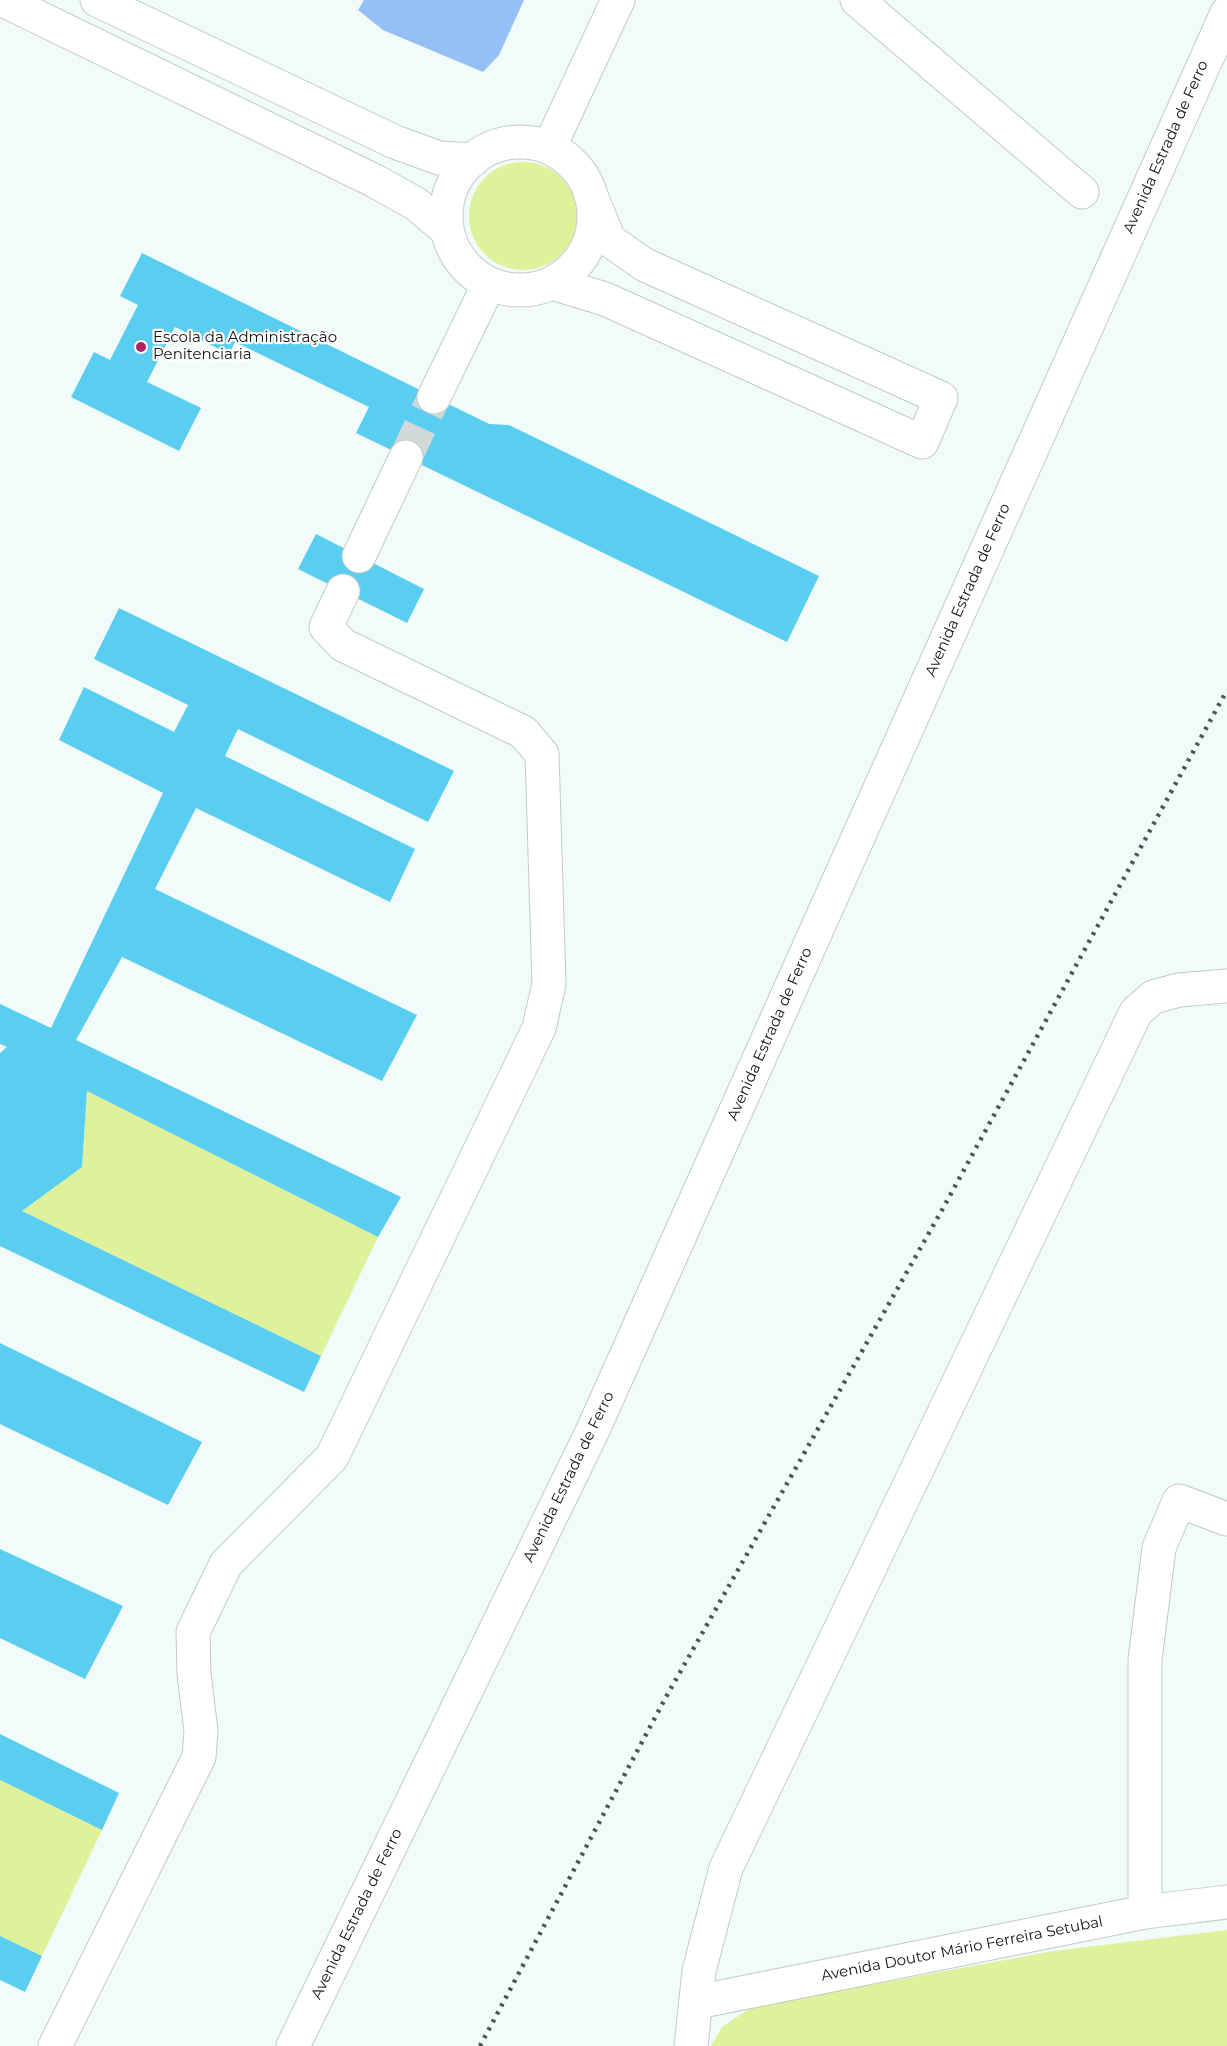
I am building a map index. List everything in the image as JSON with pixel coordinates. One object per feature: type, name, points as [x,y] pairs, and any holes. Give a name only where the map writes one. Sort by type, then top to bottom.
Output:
[{"type":"street","points":[[3,0],[375,181],[416,204],[447,230]]},
{"type":"street","points":[[97,0],[394,142],[439,158],[473,160]]},
{"type":"street","points":[[549,148],[618,0]]},
{"type":"street","points":[[857,0],[1082,192]]},
{"type":"street","name":"Avenida Estrada de Ferro","points":[[293,2046],[592,1432],[1227,13]]},
{"type":"street","points":[[552,283],[605,299],[922,442],[941,398],[645,265],[609,240],[590,193],[581,174],[567,159],[549,148],[530,143],[509,143],[490,149],[473,160],[459,174],[450,191],[446,211],[447,230],[455,252],[469,271],[489,284],[509,290],[531,289],[552,283],[570,271],[587,245],[594,214],[590,193]]},
{"type":"street","points":[[434,397],[489,284]]},
{"type":"street","points":[[360,556],[406,457]]},
{"type":"street","points":[[55,2046],[199,1757],[201,1731],[194,1674],[193,1632],[226,1564],[332,1457],[539,1028],[549,984],[542,754],[523,732],[343,645],[326,627],[343,591]]},
{"type":"street","points":[[691,2046],[699,1971],[726,1868],[1136,1011],[1153,997],[1179,990],[1227,986]]},
{"type":"street","points":[[1145,1912],[1145,1660],[1159,1548],[1179,1502],[1227,1519]]},
{"type":"street","name":"Avenida Doutor Mário Ferreira Setubal","points":[[697,2002],[1145,1912],[1227,1902]]},
{"type":"green space","points":[[523,162],[544,166],[561,178],[573,195],[577,216],[573,237],[561,254],[544,266],[523,270],[502,266],[485,254],[473,237],[469,216],[473,195],[485,178],[502,166]]},
{"type":"green space","points":[[87,1091],[378,1237],[321,1356],[22,1211],[82,1167]]},
{"type":"green space","points":[[0,1780],[102,1830],[42,1956],[0,1936]]},
{"type":"green space","points":[[1227,1930],[1227,2046],[711,2046],[722,2027],[752,2007],[1053,1951]]},
{"type":"water","points":[[364,0],[524,0],[499,55],[483,72],[383,30],[358,10]]},
{"type":"building","points":[[142,253],[489,424],[509,425],[819,576],[787,642],[356,433],[369,407],[235,342],[229,354],[175,327],[147,382],[201,408],[179,451],[71,397],[94,352],[110,360],[138,305],[120,296]]},
{"type":"building","points":[[316,534],[424,589],[407,623],[298,569]]},
{"type":"building","points":[[119,608],[454,771],[428,822],[238,729],[225,756],[415,849],[390,902],[196,808],[155,889],[417,1015],[382,1081],[122,957],[76,1040],[401,1197],[378,1237],[87,1091],[82,1167],[22,1211],[321,1356],[304,1392],[0,1246],[0,1053],[7,1047],[0,1044],[0,1004],[51,1028],[163,793],[59,740],[84,687],[174,732],[188,705],[94,659]]},
{"type":"building","points":[[0,1343],[202,1442],[168,1505],[0,1424]]},
{"type":"building","points":[[0,1549],[123,1606],[85,1679],[0,1638]]},
{"type":"building","points":[[0,1734],[119,1793],[102,1830],[0,1780]]},
{"type":"building","points":[[0,1936],[42,1956],[25,1992],[0,1980]]},
{"type":"tunnel","points":[[406,457],[434,397]]},
{"type":"railway","points":[[480,2046],[666,1697],[942,1210],[1227,690]]},
{"type":"place","name":"Escola da Administração Penitenciaria","points":[[141,347]]}]
